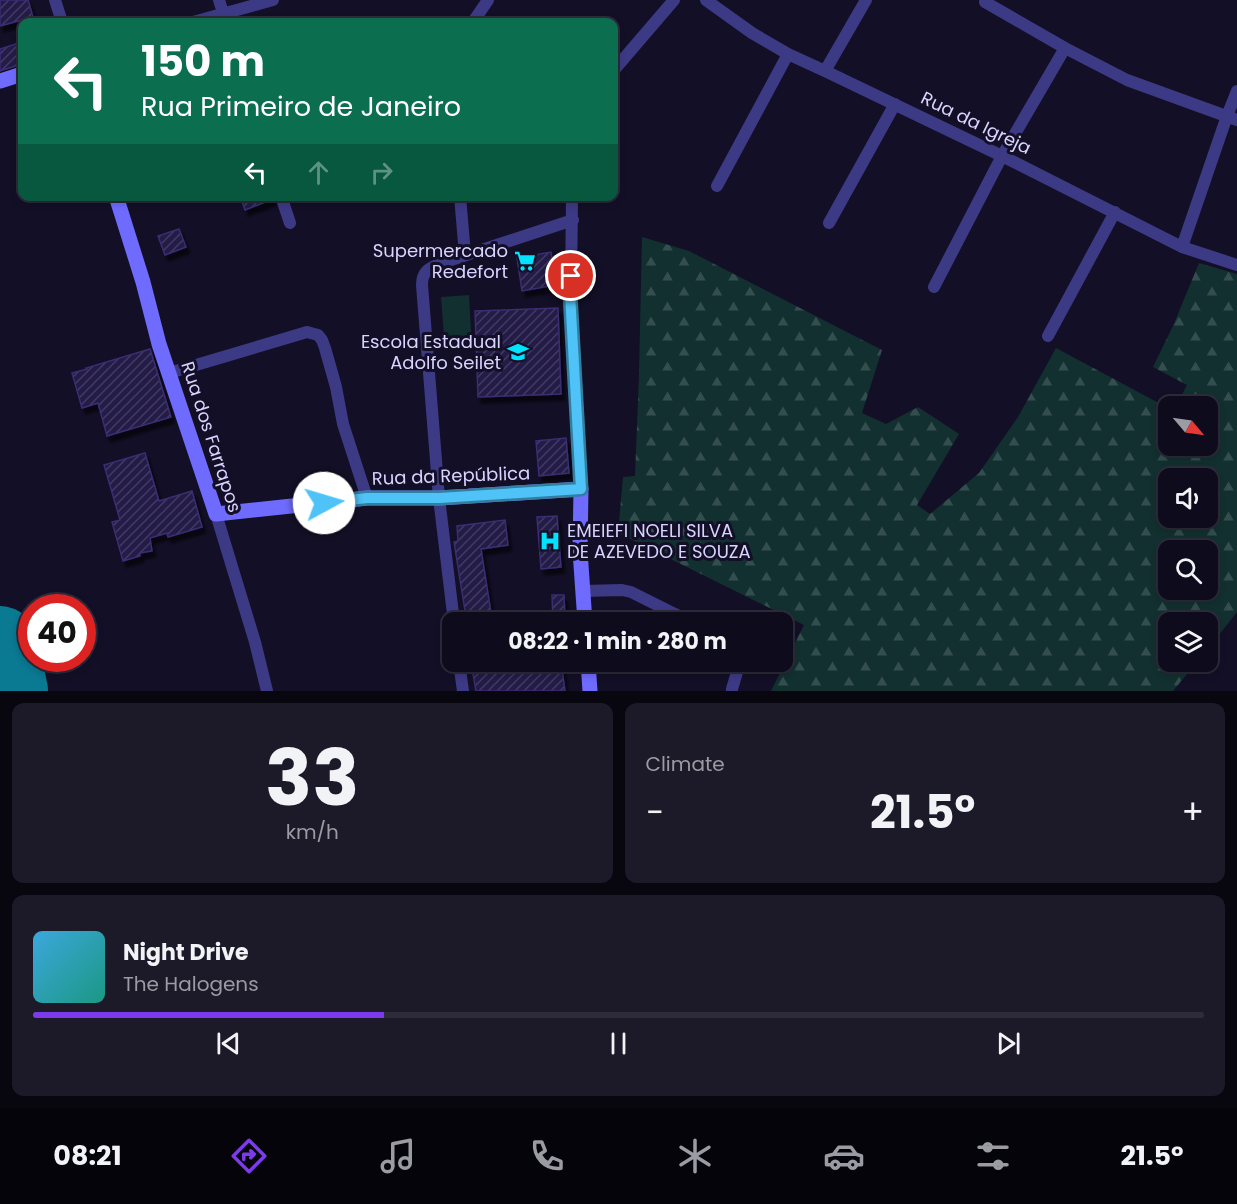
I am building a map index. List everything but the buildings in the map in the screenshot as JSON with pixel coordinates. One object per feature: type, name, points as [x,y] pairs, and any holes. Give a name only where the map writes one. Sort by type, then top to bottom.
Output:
[{"type":"street","points":[[55,0],[61,18]]},
{"type":"street","points":[[219,0],[225,18],[273,0]]},
{"type":"street","points":[[476,18],[488,0]]},
{"type":"street","points":[[618,65],[674,0]]},
{"type":"street","name":"Rua da Igreja","points":[[706,0],[752,33],[788,54],[1002,156],[1182,247],[1237,265]]},
{"type":"street","points":[[825,70],[866,0]]},
{"type":"street","points":[[985,2],[1065,48],[1127,80],[1232,118]]},
{"type":"street","points":[[934,287],[1002,156],[1065,48]]},
{"type":"street","points":[[717,186],[788,54]]},
{"type":"street","points":[[0,81],[18,75]]},
{"type":"street","points":[[1182,247],[1232,118],[1237,91]]},
{"type":"street","points":[[829,224],[895,104]]},
{"type":"street","name":"Rua dos Farrapos","points":[[118,201],[143,282],[159,344],[216,514],[255,642],[267,691]]},
{"type":"street","points":[[283,201],[290,223]]},
{"type":"street","points":[[460,201],[465,255]]},
{"type":"street","points":[[572,201],[570,294],[581,489],[580,551],[584,612]]},
{"type":"street","points":[[1048,336],[1115,212]]},
{"type":"street","points":[[453,612],[439,498],[423,275],[428,270],[465,255],[573,220]]},
{"type":"street","points":[[169,373],[307,332],[318,335],[326,348],[343,424],[367,498]]},
{"type":"street","name":"Rua da República","points":[[216,514],[367,498],[439,498],[581,489]]},
{"type":"street","points":[[583,591],[622,590],[631,592],[671,612]]},
{"type":"street","points":[[460,672],[463,691]]},
{"type":"street","points":[[589,672],[590,691]]},
{"type":"street","points":[[732,690],[737,672]]},
{"type":"green space","points":[[642,237],[689,251],[882,350],[862,413],[886,424],[918,407],[959,434],[917,505],[930,514],[979,473],[1018,417],[1056,348],[1158,403],[1158,456],[1218,456],[1218,396],[1181,396],[1187,385],[1153,367],[1199,263],[1237,274],[1237,612],[1218,636],[1218,612],[1158,612],[1158,672],[1189,672],[1173,691],[771,691],[780,672],[793,672],[793,647],[804,625],[793,620],[793,612],[778,612],[618,533],[623,477],[635,476]]},
{"type":"green space","points":[[469,295],[472,348],[445,350],[441,297]]},
{"type":"runway","points":[[0,644],[10,691]]},
{"type":"place","name":"Supermercado Redefort","points":[[525,261]]},
{"type":"place","name":"Escola Estadual Adolfo Seilet","points":[[518,352]]},
{"type":"place","name":"EMEIEFI NOELI SILVA DE AZEVEDO E SOUZA","points":[[550,541]]},
{"type":"route","points":[[324,503],[367,498],[439,498],[581,489],[570,294],[571,276]]}]
